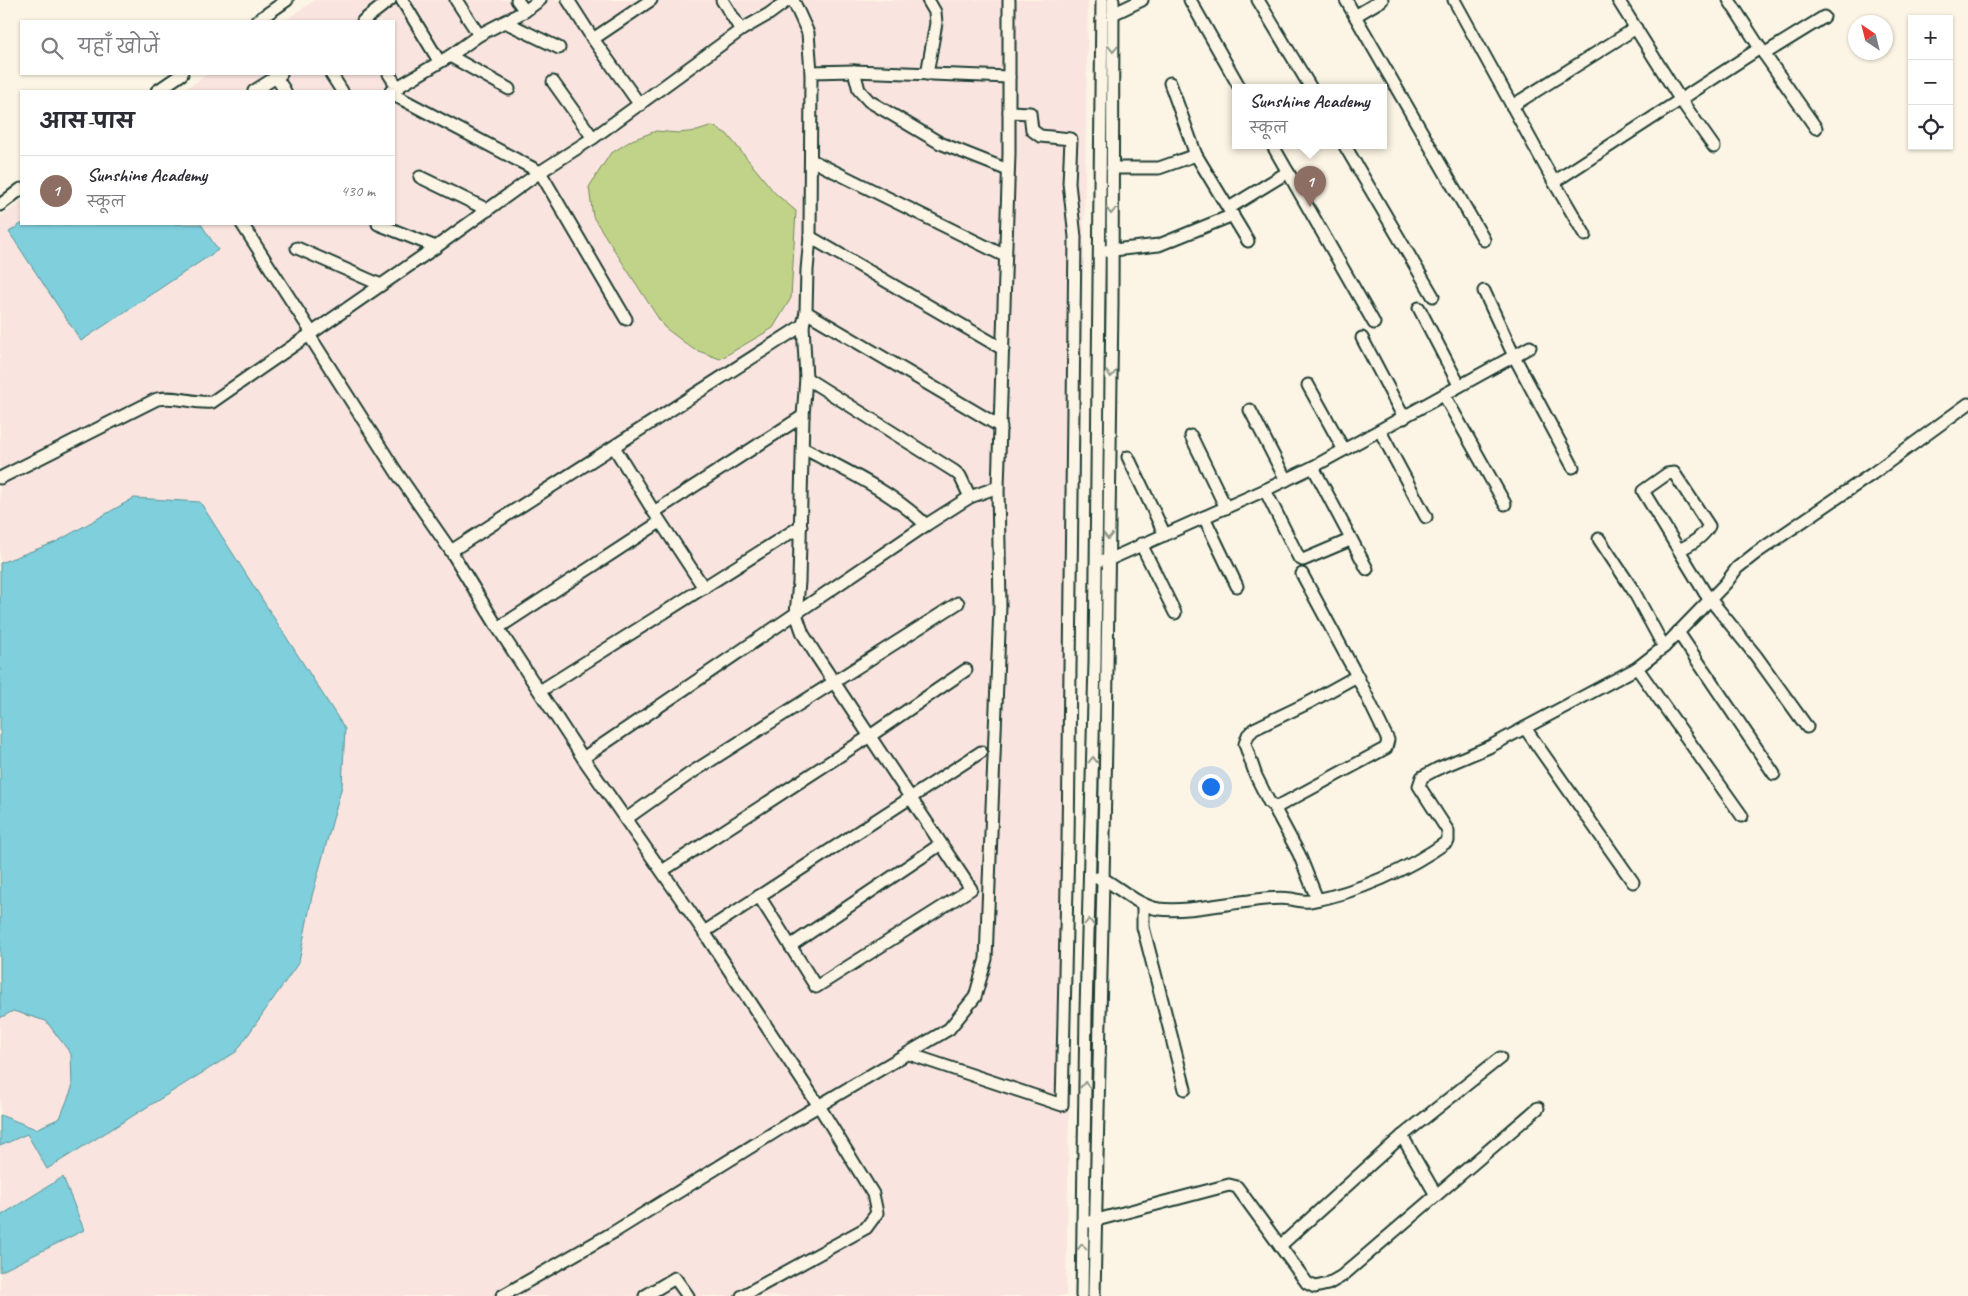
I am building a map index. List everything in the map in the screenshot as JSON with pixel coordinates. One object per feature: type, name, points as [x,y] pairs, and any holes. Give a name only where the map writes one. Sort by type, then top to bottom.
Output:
[{"type":"street","points":[[258,20],[287,0]]},
{"type":"street","points":[[364,20],[390,0]]},
{"type":"street","points":[[402,0],[439,61]]},
{"type":"street","points":[[456,0],[479,35]]},
{"type":"street","points":[[517,0],[525,11]]},
{"type":"street","points":[[395,90],[439,61],[450,56],[479,35],[525,11],[540,0]]},
{"type":"street","points":[[568,0],[640,105]]},
{"type":"street","points":[[593,39],[651,0]]},
{"type":"street","points":[[722,0],[741,30]]},
{"type":"street","points":[[0,478],[157,399],[170,397],[201,403],[212,402],[436,247],[540,172],[640,105],[741,30],[769,14],[788,0]]},
{"type":"street","points":[[759,896],[816,987],[971,889],[803,634],[796,614],[800,582],[802,448],[806,378],[803,325],[806,312],[810,237],[811,72],[808,33],[793,0]]},
{"type":"street","points":[[927,74],[936,23],[936,12],[928,0]]},
{"type":"street","points":[[502,1296],[614,1232],[818,1106],[949,1029],[975,997],[986,959],[1000,606],[998,487],[1008,170],[1009,0]]},
{"type":"street","points":[[1082,1296],[1090,878],[1112,305],[1105,251],[1102,0]]},
{"type":"street","points":[[1105,251],[1112,168],[1113,0]]},
{"type":"street","points":[[1114,14],[1142,0]]},
{"type":"street","points":[[1190,0],[1238,84]]},
{"type":"street","points":[[1258,0],[1308,84]]},
{"type":"street","points":[[1346,0],[1484,240]]},
{"type":"street","points":[[1354,16],[1382,0]]},
{"type":"street","points":[[1454,0],[1585,235]]},
{"type":"street","points":[[1618,0],[1680,99],[1714,147]]},
{"type":"street","points":[[1729,0],[1816,128]]},
{"type":"street","points":[[1554,182],[1680,99],[1762,51],[1824,18]]},
{"type":"street","points":[[505,22],[559,48]]},
{"type":"street","points":[[1512,106],[1636,28]]},
{"type":"street","points":[[450,56],[509,89]]},
{"type":"street","points":[[811,72],[854,71],[1009,77]]},
{"type":"street","points":[[854,71],[859,90],[869,101],[940,143],[1008,170]]},
{"type":"street","points":[[158,90],[181,75]]},
{"type":"street","points":[[256,90],[279,75],[285,90]]},
{"type":"street","points":[[332,75],[341,90]]},
{"type":"street","points":[[389,75],[394,90]]},
{"type":"street","points":[[553,82],[593,138]]},
{"type":"street","points":[[1170,82],[1196,156],[1248,241]]},
{"type":"street","points":[[395,92],[540,172],[626,319]]},
{"type":"street","points":[[909,1054],[1062,1105],[1068,842],[1075,237],[1069,184],[1070,138],[1040,136],[1032,130],[1030,113],[1009,112]]},
{"type":"street","points":[[1275,149],[1374,323]]},
{"type":"street","points":[[1347,149],[1433,296]]},
{"type":"street","points":[[1112,168],[1159,168],[1196,156]]},
{"type":"street","points":[[811,160],[1006,256]]},
{"type":"street","points":[[1105,251],[1159,245],[1231,212],[1288,172]]},
{"type":"street","points":[[420,176],[488,210]]},
{"type":"street","points":[[0,205],[20,190]]},
{"type":"street","points":[[243,225],[397,473],[451,551],[498,628],[583,758],[704,932],[873,1194],[876,1213],[866,1228],[747,1295]]},
{"type":"street","points":[[381,225],[436,247]]},
{"type":"street","points":[[810,237],[1003,349]]},
{"type":"street","points":[[298,248],[381,285]]},
{"type":"street","points":[[1484,291],[1514,356],[1573,467]]},
{"type":"street","points":[[1419,308],[1459,385]]},
{"type":"street","points":[[806,312],[1001,427]]},
{"type":"street","points":[[451,551],[803,325]]},
{"type":"street","points":[[1362,338],[1404,418]]},
{"type":"street","points":[[1102,560],[1165,535],[1313,467],[1404,418],[1459,385],[1530,348]]},
{"type":"street","points":[[806,378],[954,471],[960,476],[970,498]]},
{"type":"street","points":[[1308,385],[1344,450]]},
{"type":"street","points":[[1444,395],[1505,504]]},
{"type":"street","points":[[1090,878],[1102,878],[1143,904],[1158,909],[1268,899],[1290,899],[1308,902],[1336,895],[1391,874],[1433,852],[1448,841],[1448,831],[1419,786],[1422,777],[1488,747],[1637,668],[1664,647],[1737,568],[1872,474],[1968,404]]},
{"type":"street","points":[[1250,410],[1286,480]]},
{"type":"street","points":[[498,628],[803,416]]},
{"type":"street","points":[[1380,431],[1426,517]]},
{"type":"street","points":[[1191,436],[1226,508]]},
{"type":"street","points":[[614,447],[704,588]]},
{"type":"street","points":[[802,448],[856,476],[909,509],[926,525]]},
{"type":"street","points":[[1128,456],[1165,535]]},
{"type":"street","points":[[1313,467],[1367,569]]},
{"type":"street","points":[[1679,550],[1688,546],[1706,532],[1709,526],[1674,473],[1667,474],[1643,491],[1705,593],[1756,656],[1806,727]]},
{"type":"street","points":[[583,758],[926,525],[970,498],[998,487]]},
{"type":"street","points":[[1265,490],[1299,558],[1303,560],[1313,557],[1350,540]]},
{"type":"street","points":[[1204,517],[1237,586]]},
{"type":"street","points":[[540,691],[801,526]]},
{"type":"street","points":[[1599,539],[1633,590],[1664,647]]},
{"type":"street","points":[[1141,544],[1174,613]]},
{"type":"street","points":[[1094,1296],[1102,878],[1102,560]]},
{"type":"street","points":[[1277,809],[1277,807],[1386,748],[1388,740],[1302,574]]},
{"type":"street","points":[[626,819],[688,774],[958,603]]},
{"type":"street","points":[[1678,632],[1774,774]]},
{"type":"street","points":[[1637,668],[1742,816]]},
{"type":"street","points":[[662,870],[870,736],[966,670]]},
{"type":"street","points":[[1317,899],[1299,854],[1287,834],[1277,809],[1269,802],[1256,776],[1246,744],[1248,735],[1254,729],[1310,702],[1356,676]]},
{"type":"street","points":[[1525,728],[1633,882]]},
{"type":"street","points":[[704,932],[981,752]]},
{"type":"street","points":[[790,946],[942,844]]},
{"type":"street","points":[[1143,904],[1144,927],[1185,1089]]},
{"type":"street","points":[[1280,1246],[1402,1136],[1500,1058]]},
{"type":"street","points":[[1082,1224],[1229,1186],[1237,1187],[1307,1283],[1315,1287],[1328,1284],[1342,1276],[1538,1108]]},
{"type":"street","points":[[1402,1136],[1436,1195]]},
{"type":"street","points":[[645,1296],[675,1278],[688,1296]]},
{"type":"shaded area","points":[[315,0],[1088,0],[1066,1296],[0,1296],[0,217],[20,203],[20,225],[395,225],[395,90],[184,90],[206,75],[395,75],[395,20],[285,20]]},
{"type":"green space","points":[[713,126],[727,134],[775,193],[796,211],[791,298],[773,328],[720,359],[693,349],[664,327],[593,217],[589,187],[610,154],[632,140],[656,131],[678,133],[697,131]]},
{"type":"water","points":[[20,225],[202,225],[218,250],[81,341],[9,232]]},
{"type":"water","points":[[134,498],[200,502],[345,729],[342,786],[312,896],[299,962],[236,1052],[47,1169],[27,1134],[0,1146],[0,1115],[36,1129],[60,1118],[72,1088],[71,1054],[46,1021],[13,1011],[0,1018],[0,563],[56,542]]},
{"type":"water","points":[[63,1177],[84,1230],[0,1272],[0,1216]]},
{"type":"place","name":"Sunshine Academy","points":[[1310,207]]}]
